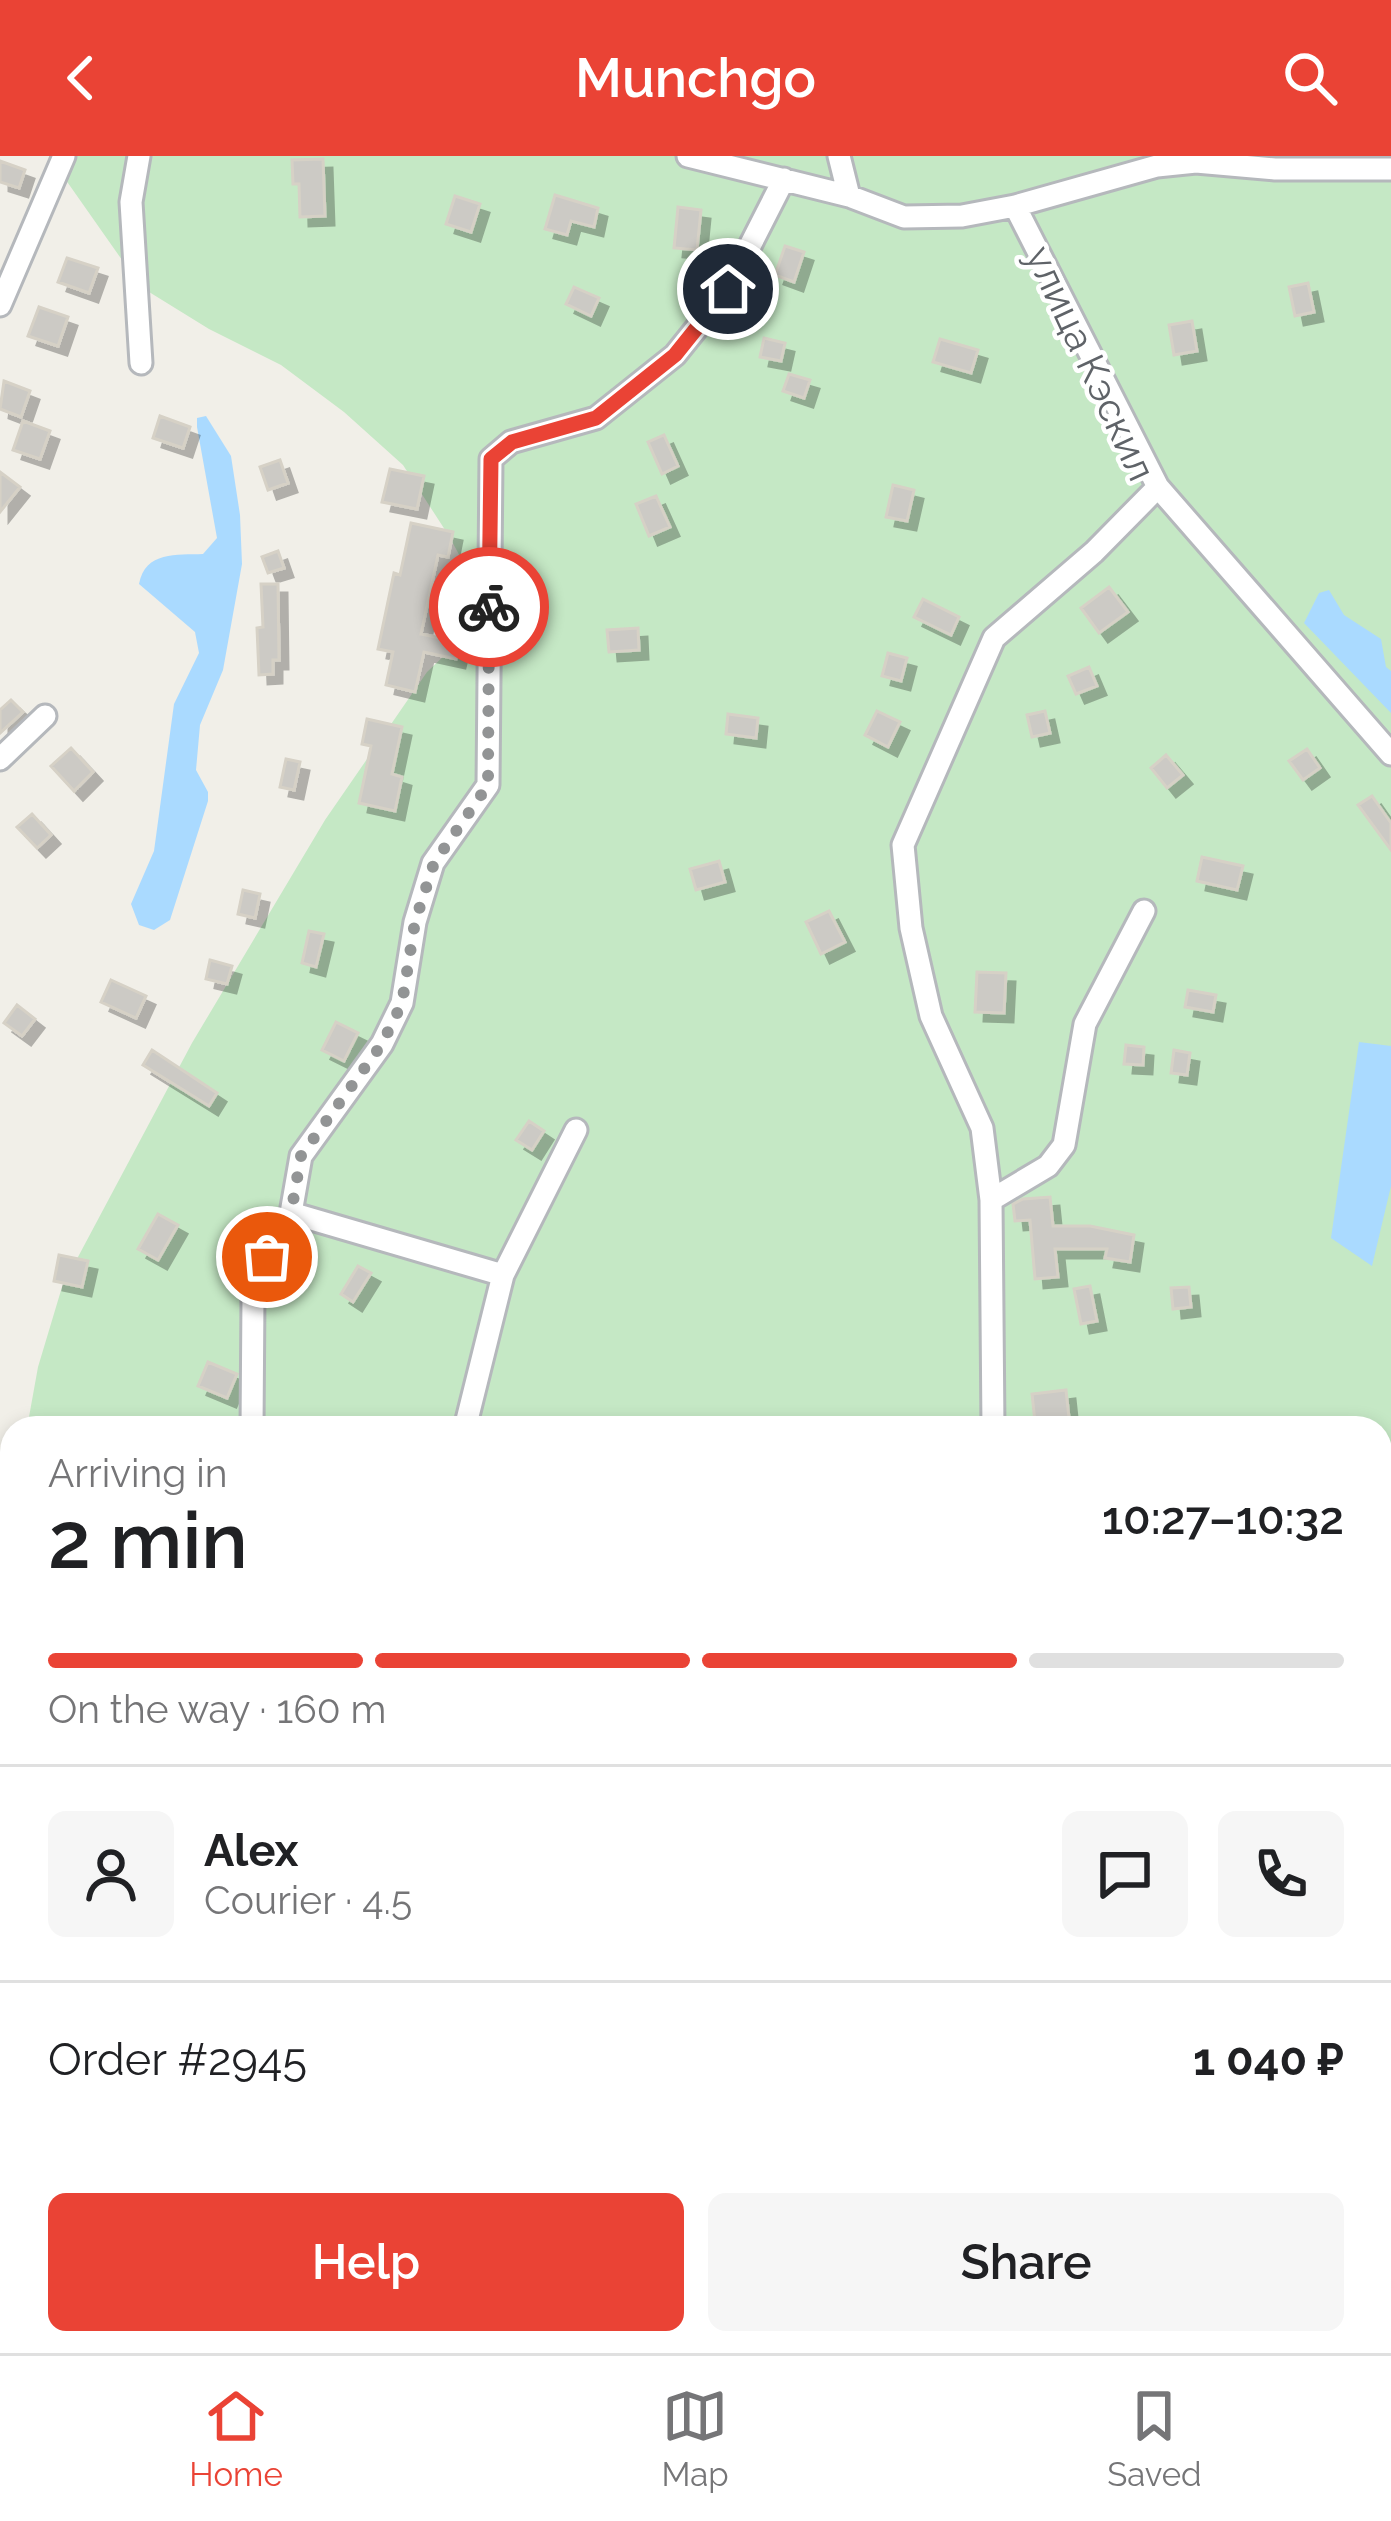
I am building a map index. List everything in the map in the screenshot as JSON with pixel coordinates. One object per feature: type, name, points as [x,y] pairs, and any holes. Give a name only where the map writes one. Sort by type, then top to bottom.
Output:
[{"type":"street","points":[[0,304],[64,156]]},
{"type":"street","points":[[139,156],[131,202],[141,363]]},
{"type":"street","points":[[688,156],[849,196],[904,217],[962,216],[1016,206],[1157,166],[1196,162],[1391,170]]},
{"type":"street","points":[[839,156],[849,196]]},
{"type":"street","points":[[252,1416],[253,1297],[267,1257],[291,1213],[301,1156],[382,1044],[402,1003],[415,922],[434,863],[488,785],[491,459],[512,442],[596,418],[675,355],[728,289],[784,179]]},
{"type":"street","name":"улица Кэскил","points":[[993,1416],[991,1199],[982,1128],[931,1016],[911,928],[903,845],[994,638],[1094,552],[1159,487],[1016,206]]},
{"type":"street","points":[[1159,487],[1391,754]]},
{"type":"street","points":[[0,759],[45,716]]},
{"type":"street","points":[[991,1199],[1058,1156],[1064,1145],[1085,1024],[1144,911]]},
{"type":"street","points":[[468,1416],[503,1275],[576,1130]]},
{"type":"street","points":[[291,1213],[503,1275]]},
{"type":"green space","points":[[49,156],[1391,156],[1391,1416],[29,1416],[62,1287],[192,1043],[325,820],[427,672],[490,612],[403,465],[281,365],[141,287]]},
{"type":"water","points":[[206,416],[231,456],[242,564],[223,670],[200,725],[196,770],[208,801],[170,920],[154,930],[139,925],[131,904],[154,851],[174,704],[199,653],[195,632],[139,584],[142,573],[155,560],[203,554],[217,538],[197,427],[197,418]]},
{"type":"water","points":[[1329,590],[1344,615],[1381,639],[1391,671],[1391,713],[1304,623],[1319,593]]},
{"type":"water","points":[[1359,1042],[1391,1046],[1391,1186],[1372,1266],[1331,1238]]},
{"type":"building","points":[[323,159],[325,216],[300,217],[292,160]]},
{"type":"building","points":[[0,161],[25,170],[19,188],[0,182]]},
{"type":"building","points":[[555,195],[598,208],[594,227],[571,221],[567,235],[545,229]]},
{"type":"building","points":[[455,196],[480,204],[471,232],[446,224]]},
{"type":"building","points":[[678,207],[701,210],[697,250],[674,248]]},
{"type":"building","points":[[785,246],[804,252],[794,282],[775,275]]},
{"type":"building","points":[[67,258],[98,268],[89,293],[58,282]]},
{"type":"building","points":[[1308,283],[1314,312],[1295,316],[1289,287]]},
{"type":"building","points":[[574,287],[599,298],[591,316],[566,304]]},
{"type":"building","points":[[39,307],[68,317],[58,346],[28,336]]},
{"type":"building","points":[[1192,321],[1197,351],[1174,355],[1169,325]]},
{"type":"building","points":[[764,338],[785,343],[781,361],[760,357]]},
{"type":"building","points":[[940,339],[978,350],[971,373],[933,362]]},
{"type":"building","points":[[789,374],[810,380],[804,398],[783,391]]},
{"type":"building","points":[[4,381],[30,391],[21,417],[0,409]]},
{"type":"building","points":[[160,416],[190,427],[183,448],[153,438]]},
{"type":"building","points":[[23,421],[50,431],[40,459],[13,450]]},
{"type":"building","points":[[664,435],[678,466],[662,474],[648,442]]},
{"type":"building","points":[[280,460],[288,483],[268,490],[260,467]]},
{"type":"building","points":[[390,469],[424,476],[417,509],[382,502]]},
{"type":"building","points":[[0,472],[20,487],[0,512]]},
{"type":"building","points":[[893,485],[914,490],[907,521],[886,517]]},
{"type":"building","points":[[656,496],[670,527],[649,536],[636,504]]},
{"type":"building","points":[[411,523],[453,532],[448,557],[438,555],[421,634],[460,642],[456,659],[424,652],[415,692],[386,685],[393,652],[378,649],[394,573],[400,575]]},
{"type":"building","points":[[278,551],[284,568],[268,573],[262,557]]},
{"type":"building","points":[[261,584],[278,584],[279,660],[273,660],[273,674],[259,675],[257,628],[263,627]]},
{"type":"building","points":[[1109,587],[1128,612],[1099,633],[1081,608]]},
{"type":"building","points":[[923,599],[959,617],[951,635],[914,617]]},
{"type":"building","points":[[638,628],[639,650],[609,652],[607,630]]},
{"type":"building","points":[[888,653],[907,658],[901,681],[882,676]]},
{"type":"building","points":[[1089,667],[1097,686],[1076,694],[1068,676]]},
{"type":"building","points":[[11,700],[23,712],[0,733],[0,710]]},
{"type":"building","points":[[877,711],[900,722],[888,747],[865,735]]},
{"type":"building","points":[[1045,711],[1050,733],[1032,737],[1027,715]]},
{"type":"building","points":[[728,714],[758,718],[756,738],[726,734]]},
{"type":"building","points":[[367,719],[402,727],[392,774],[402,777],[395,811],[359,803],[371,746],[362,744]]},
{"type":"building","points":[[71,748],[93,772],[74,791],[51,766]]},
{"type":"building","points":[[1307,749],[1320,768],[1303,780],[1289,761]]},
{"type":"building","points":[[1166,755],[1183,775],[1167,788],[1151,768]]},
{"type":"building","points":[[286,759],[300,762],[294,790],[280,787]]},
{"type":"building","points":[[1372,796],[1391,823],[1391,850],[1358,805]]},
{"type":"building","points":[[32,814],[51,835],[37,848],[17,827]]},
{"type":"building","points":[[1202,857],[1243,866],[1237,890],[1197,881]]},
{"type":"building","points":[[719,861],[725,882],[696,890],[690,869]]},
{"type":"building","points":[[243,890],[260,894],[255,918],[238,914]]},
{"type":"building","points":[[829,911],[845,942],[821,954],[806,922]]},
{"type":"building","points":[[309,931],[324,934],[316,967],[302,963]]},
{"type":"building","points":[[210,960],[232,966],[227,984],[206,979]]},
{"type":"building","points":[[977,972],[1006,973],[1004,1013],[975,1012]]},
{"type":"building","points":[[111,980],[146,996],[136,1018],[101,1002]]},
{"type":"building","points":[[1188,990],[1216,995],[1213,1012],[1185,1007]]},
{"type":"building","points":[[17,1005],[35,1019],[22,1036],[4,1023]]},
{"type":"building","points":[[336,1022],[358,1033],[344,1061],[322,1050]]},
{"type":"building","points":[[1126,1045],[1144,1047],[1143,1065],[1124,1064]]},
{"type":"building","points":[[152,1050],[217,1093],[209,1106],[143,1065]]},
{"type":"building","points":[[1174,1050],[1190,1053],[1187,1075],[1171,1073]]},
{"type":"building","points":[[529,1121],[544,1131],[532,1150],[516,1140]]},
{"type":"building","points":[[1050,1197],[1053,1226],[1090,1226],[1134,1235],[1130,1262],[1105,1258],[1107,1249],[1055,1249],[1058,1277],[1035,1279],[1030,1220],[1015,1221],[1013,1204]]},
{"type":"building","points":[[158,1214],[178,1225],[158,1260],[138,1249]]},
{"type":"building","points":[[59,1255],[88,1261],[82,1287],[54,1281]]},
{"type":"building","points":[[358,1266],[371,1273],[353,1302],[341,1294]]},
{"type":"building","points":[[1090,1286],[1097,1321],[1081,1324],[1074,1289]]},
{"type":"building","points":[[1189,1287],[1191,1307],[1173,1309],[1171,1288]]},
{"type":"building","points":[[208,1362],[237,1374],[227,1398],[198,1386]]},
{"type":"building","points":[[1066,1390],[1069,1416],[1034,1416],[1032,1394]]},
{"type":"way so far","points":[[267,1257],[291,1213],[301,1156],[382,1044],[402,1003],[415,922],[434,863],[488,785],[489,607]]},
{"type":"route","points":[[489,607],[491,459],[512,442],[596,418],[675,355],[728,289]]}]
